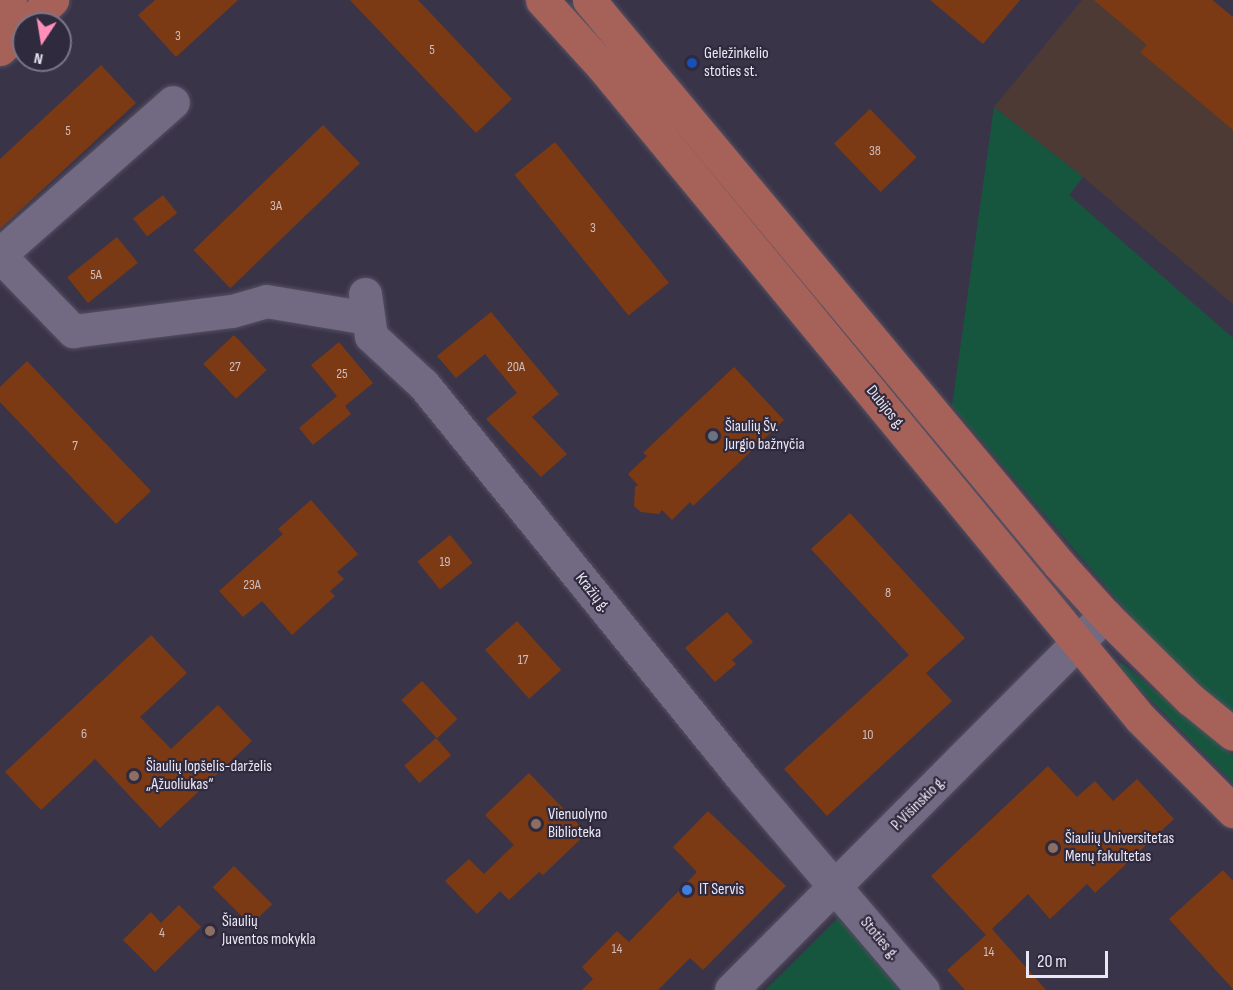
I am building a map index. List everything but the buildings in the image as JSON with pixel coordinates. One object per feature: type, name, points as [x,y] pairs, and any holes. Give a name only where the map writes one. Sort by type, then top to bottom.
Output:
[{"type":"main road","points":[[0,10],[10,0]]},
{"type":"main road","points":[[39,12],[52,0]]},
{"type":"main road","name":"Dubijos g.","points":[[542,0],[617,84],[1140,718],[1233,811]]},
{"type":"main road","name":"Dubijos g.","points":[[589,0],[1059,564],[1105,615],[1190,699],[1233,734]]},
{"type":"main road","points":[[0,49],[12,37]]},
{"type":"street","points":[[0,255],[173,102]]},
{"type":"street","name":"Kražių g.","points":[[0,255],[73,331],[232,311],[266,301],[366,306],[371,336],[424,386],[744,780],[836,887]]},
{"type":"street","name":"P. Višinskio g.","points":[[732,990],[1022,701],[1105,615]]},
{"type":"street","name":"Stoties g.","points":[[836,887],[923,990]]},
{"type":"shaded area","points":[[1082,0],[1213,0],[1233,17],[1233,304],[1083,177],[994,107]]},
{"type":"green space","points":[[994,107],[1083,177],[1069,195],[1233,338],[1233,720],[1167,658],[952,406]]},
{"type":"green space","points":[[1121,662],[1233,756],[1233,783],[1131,680],[1119,666]]},
{"type":"green space","points":[[838,918],[899,990],[765,990]]},
{"type":"place","name":"Geležinkelio stoties st.","points":[[692,63]]},
{"type":"place","name":"Šiaulių Šv. Jurgio bažnyčia","points":[[713,436]]},
{"type":"place","name":"Šiaulių lopšelis-darželis „Ąžuoliukas“","points":[[134,776]]},
{"type":"place","name":"Vienuolyno Biblioteka","points":[[536,824]]},
{"type":"place","name":"Šiaulių Universitetas Menų fakultetas","points":[[1053,848]]},
{"type":"place","name":"IT Servis","points":[[687,890]]},
{"type":"place","name":"Šiaulių Juventos mokykla","points":[[210,931]]}]
